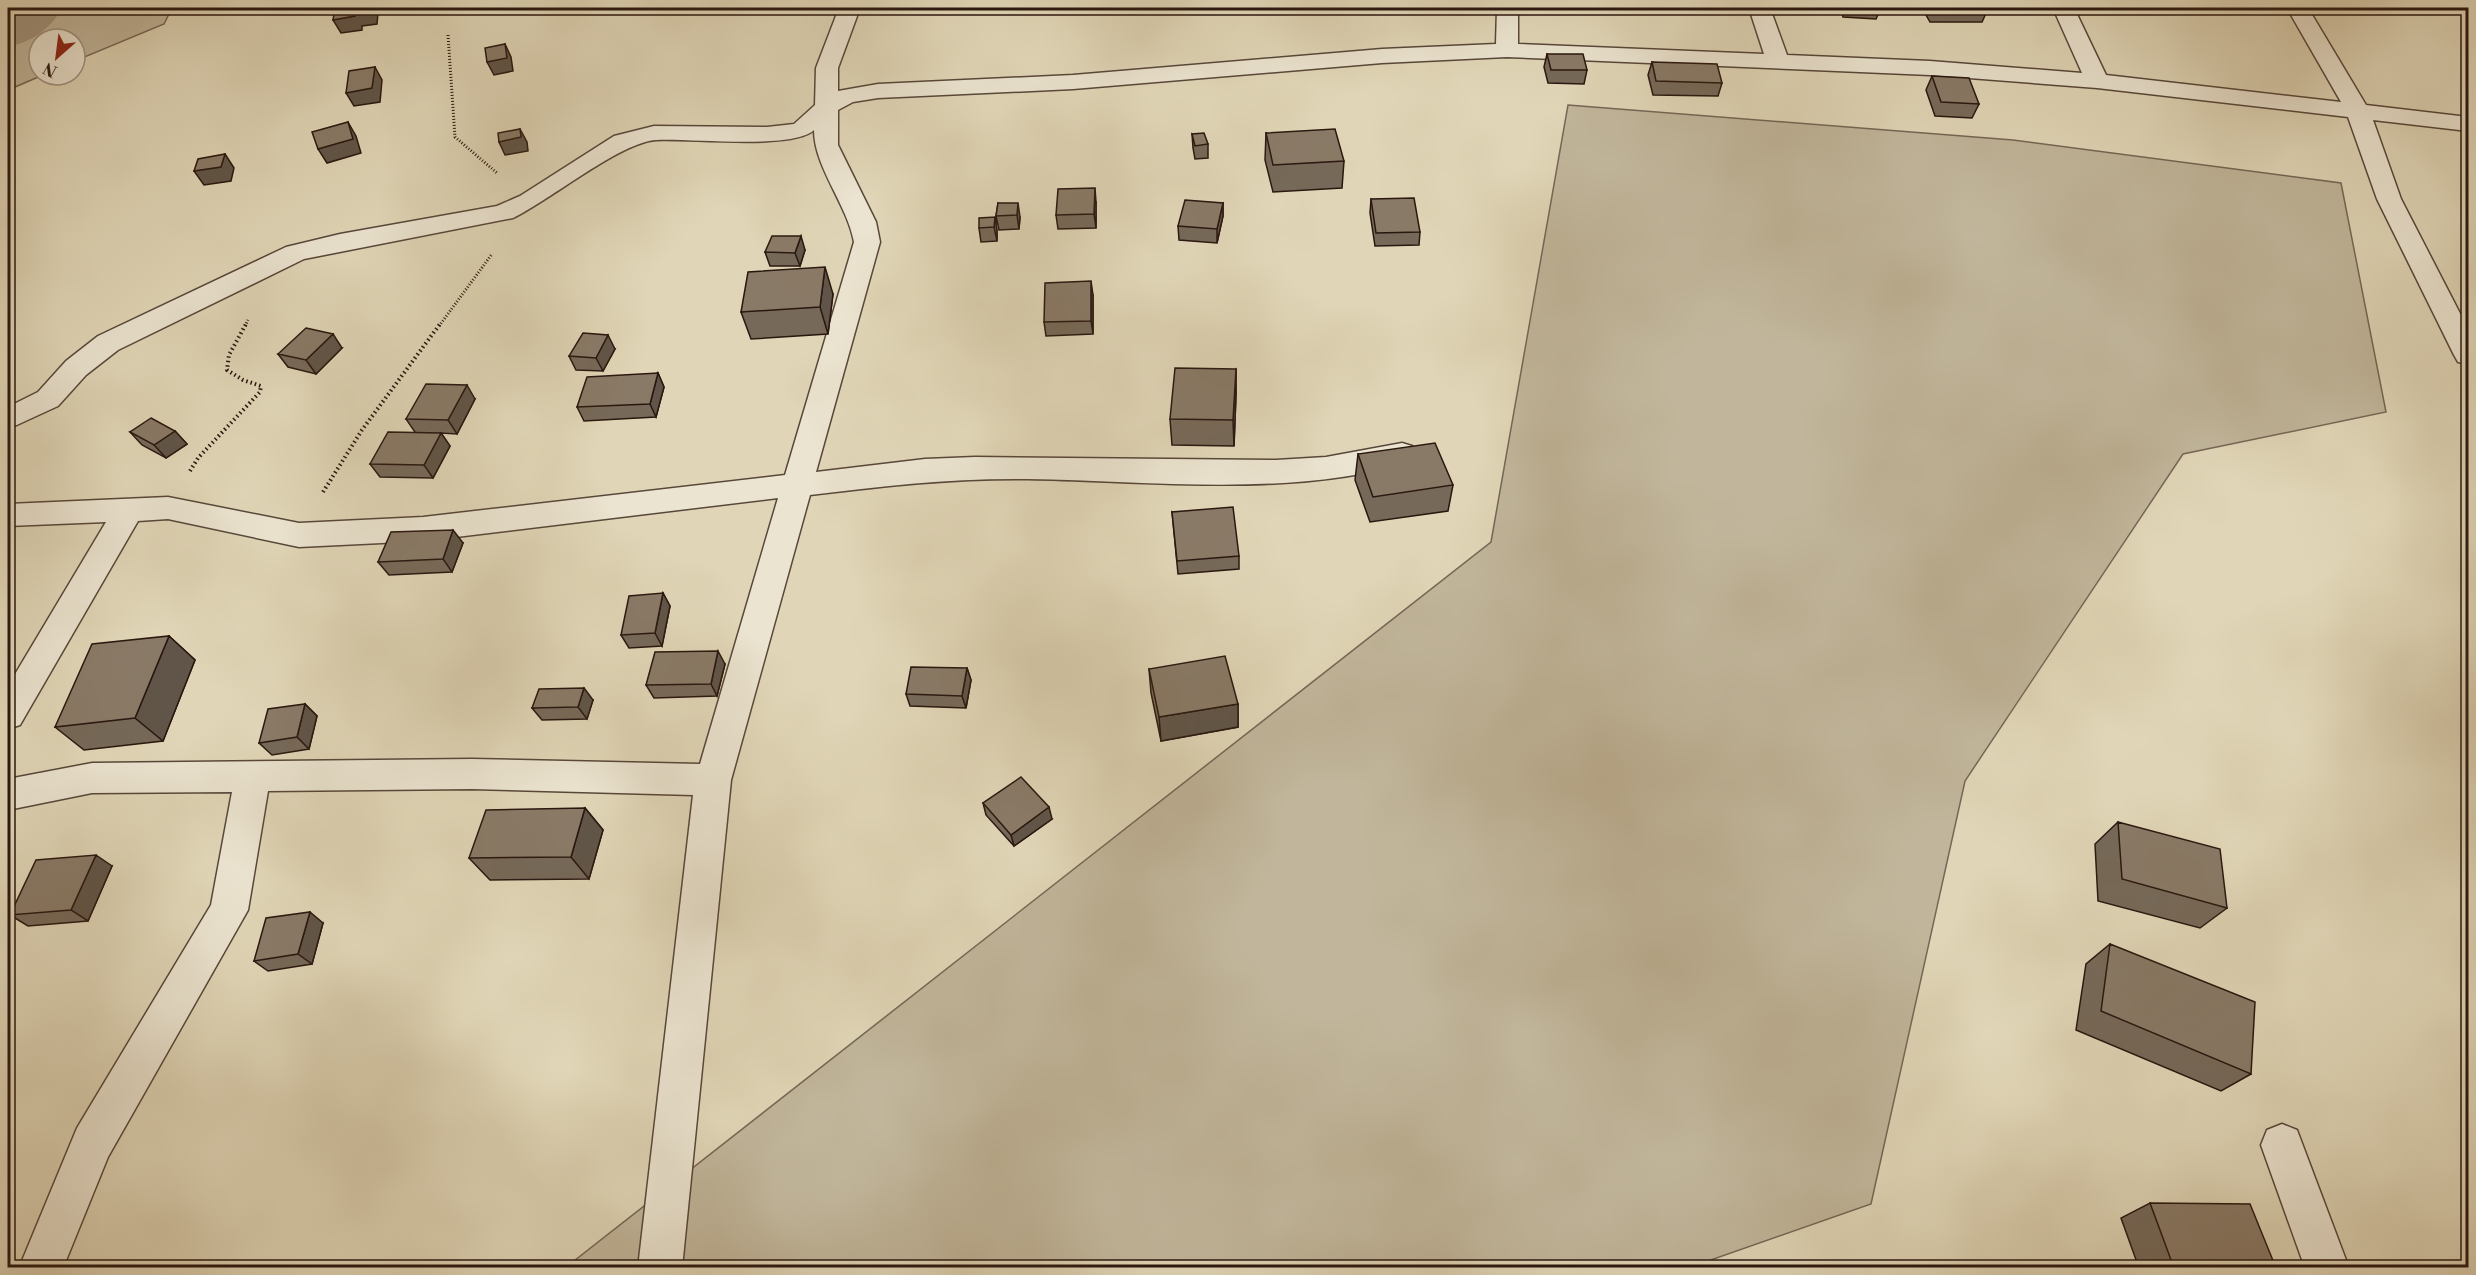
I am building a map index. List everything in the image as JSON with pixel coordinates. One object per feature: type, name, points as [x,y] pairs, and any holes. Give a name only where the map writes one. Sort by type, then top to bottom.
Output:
[{"type":"street","points":[[660,1268],[713,780],[800,484],[867,242],[863,222],[826,145],[827,68],[849,8]]},
{"type":"street","points":[[1507,8],[1507,50]]},
{"type":"street","points":[[1760,8],[1777,60]]},
{"type":"street","points":[[2064,8],[2097,81]]},
{"type":"street","points":[[2298,8],[2358,112],[2389,199],[2469,355]]},
{"type":"street","points":[[8,419],[48,399],[76,368],[108,343],[198,302],[249,273],[295,253],[340,242],[504,213],[529,201],[621,141],[654,133],[767,134],[801,130],[825,108],[847,96],[878,91],[1073,82],[1382,56],[1507,50],[1777,60],[2097,81],[2469,124]]},
{"type":"street","points":[[8,515],[168,508],[299,535],[423,529],[800,484],[986,466],[1142,472],[1328,468],[1433,448]]},
{"type":"street","points":[[8,715],[129,510]]},
{"type":"street","points":[[8,794],[92,778],[472,774],[713,780]]},
{"type":"street","points":[[41,1268],[92,1143],[229,910],[253,776]]},
{"type":"street","points":[[2282,1145],[2327,1268]]},
{"type":"path","points":[[299,535],[342,458],[392,388],[452,313],[529,201],[455,137],[448,35]]},
{"type":"path","points":[[168,508],[198,458],[260,392],[261,386],[243,380],[227,370],[229,355],[254,309],[257,287],[249,273]]},
{"type":"shaded area","points":[[8,8],[172,8],[164,24],[87,56],[87,27],[27,27],[27,82],[8,90]]},
{"type":"shaded area","points":[[1568,105],[2013,140],[2341,183],[2386,412],[2183,454],[1965,781],[1871,1204],[1688,1268],[565,1268],[1491,542]]},
{"type":"building","points":[[335,8],[370,8],[370,10],[355,12],[355,16],[333,20]]},
{"type":"building","points":[[1936,8],[1987,8],[1988,9]]},
{"type":"building","points":[[505,44],[507,58],[487,62],[485,48]]},
{"type":"building","points":[[1547,54],[1583,54],[1587,70],[1551,70]]},
{"type":"building","points":[[1652,62],[1717,64],[1722,83],[1656,81]]},
{"type":"building","points":[[375,67],[372,88],[346,93],[349,71]]},
{"type":"building","points":[[1932,76],[1969,78],[1979,104],[1941,102]]},
{"type":"building","points":[[348,122],[353,139],[318,149],[312,132]]},
{"type":"building","points":[[520,129],[521,137],[499,142],[498,133]]},
{"type":"building","points":[[1335,129],[1344,161],[1273,165],[1266,133]]},
{"type":"building","points":[[1204,133],[1208,144],[1195,146],[1192,134]]},
{"type":"building","points":[[225,154],[221,167],[194,171],[198,159]]},
{"type":"building","points":[[1095,188],[1094,214],[1056,215],[1058,189]]},
{"type":"building","points":[[1414,198],[1420,232],[1376,233],[1371,199]]},
{"type":"building","points":[[1185,200],[1223,203],[1217,229],[1178,226]]},
{"type":"building","points":[[998,203],[1018,203],[1017,215],[996,216]]},
{"type":"building","points":[[995,217],[994,227],[979,228],[979,218]]},
{"type":"building","points":[[772,236],[801,236],[795,253],[765,252]]},
{"type":"building","points":[[825,267],[820,307],[741,312],[748,272]]},
{"type":"building","points":[[1091,281],[1091,321],[1044,322],[1045,283]]},
{"type":"building","points":[[306,328],[333,334],[306,360],[278,354]]},
{"type":"building","points":[[583,333],[608,335],[596,358],[569,356]]},
{"type":"building","points":[[1175,368],[1236,369],[1233,420],[1170,419]]},
{"type":"building","points":[[658,373],[650,404],[577,407],[587,377]]},
{"type":"building","points":[[426,384],[467,385],[448,420],[406,419]]},
{"type":"building","points":[[151,418],[175,431],[154,445],[130,432]]},
{"type":"building","points":[[388,432],[441,433],[424,465],[370,464]]},
{"type":"building","points":[[1435,443],[1453,485],[1373,497],[1358,454]]},
{"type":"building","points":[[1233,507],[1239,556],[1177,561],[1172,512]]},
{"type":"building","points":[[453,530],[443,559],[378,562],[391,532]]},
{"type":"building","points":[[663,593],[655,633],[621,635],[629,596]]},
{"type":"building","points":[[169,636],[135,718],[55,727],[92,644]]},
{"type":"building","points":[[718,651],[711,684],[646,685],[655,652]]},
{"type":"building","points":[[1225,656],[1238,704],[1159,717],[1149,669]]},
{"type":"building","points":[[911,667],[967,668],[962,696],[906,694]]},
{"type":"building","points":[[584,688],[578,707],[532,708],[539,689]]},
{"type":"building","points":[[305,704],[297,737],[259,743],[268,709]]},
{"type":"building","points":[[1021,777],[1049,807],[1011,835],[983,803]]},
{"type":"building","points":[[585,808],[571,857],[469,858],[486,810]]},
{"type":"building","points":[[2118,822],[2220,849],[2227,908],[2122,879]]},
{"type":"building","points":[[96,855],[71,910],[10,915],[36,860]]},
{"type":"building","points":[[310,912],[298,954],[254,961],[266,918]]},
{"type":"building","points":[[2110,944],[2255,1002],[2251,1074],[2101,1011]]},
{"type":"building","points":[[2150,1203],[2250,1204],[2276,1268],[2174,1268]]},
{"type":"waterway","points":[[8,27],[31,8]]}]
